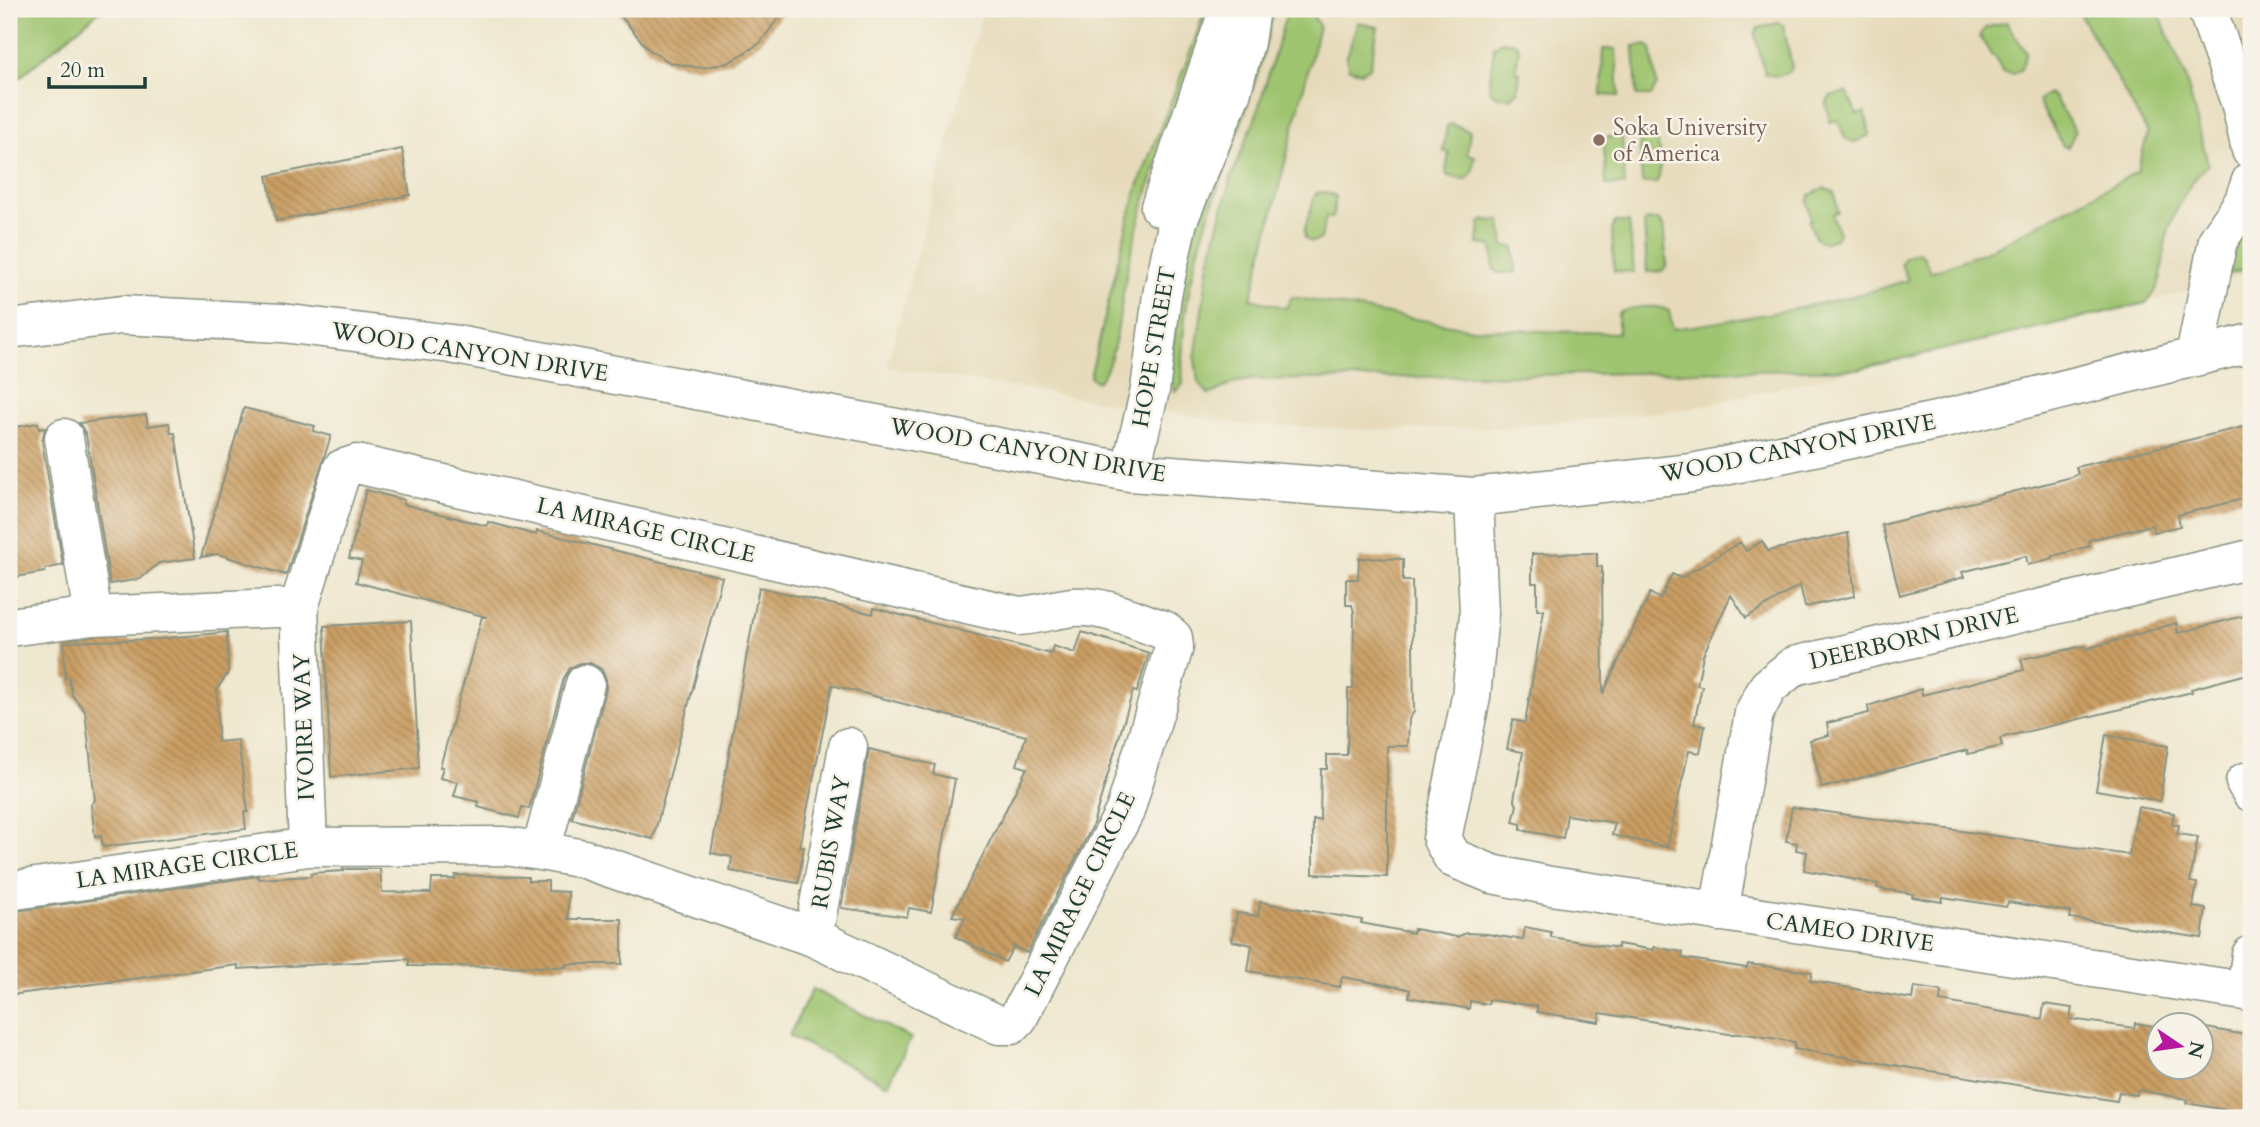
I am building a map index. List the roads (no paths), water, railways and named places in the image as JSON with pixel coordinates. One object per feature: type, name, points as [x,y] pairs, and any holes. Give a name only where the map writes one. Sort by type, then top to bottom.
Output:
[{"type":"street","name":"HOPE STREET","points":[[1130,472],[1125,385],[1139,295],[1160,205],[1229,9]]},
{"type":"street","name":"HOPE STREET","points":[[1130,472],[1150,390],[1162,295],[1178,221],[1231,94],[1245,42],[1250,9]]},
{"type":"street","points":[[2207,9],[2241,105],[2251,150]]},
{"type":"street","points":[[2195,357],[2218,240],[2243,203],[2251,181]]},
{"type":"street","name":"WOOD CANYON DRIVE","points":[[9,329],[122,315],[172,315],[282,323],[451,344],[1130,472],[1474,497],[1692,473],[1940,420],[2251,343]]},
{"type":"street","points":[[64,438],[93,616]]},
{"type":"street","name":"LA MIRAGE CIRCLE","points":[[9,891],[309,847],[504,846],[584,859],[813,937],[999,1025],[1011,1026],[1018,1018],[1125,811],[1174,647],[1173,638],[1164,630],[1092,607],[1072,607],[1041,615],[1019,616],[357,464],[342,469],[299,607]]},
{"type":"street","name":"CAMEO DRIVE","points":[[1474,497],[1479,614],[1471,697],[1442,839],[1453,858],[1492,873],[1551,886],[1719,912],[2249,979]]},
{"type":"street","name":"DEERBORN DRIVE","points":[[1719,912],[1754,713],[1768,687],[1794,666],[2251,559]]},
{"type":"street","points":[[9,627],[93,616],[299,607]]},
{"type":"street","name":"IVOIRE WAY","points":[[299,607],[309,847]]},
{"type":"street","points":[[541,851],[585,684]]},
{"type":"street","name":"RUBIS WAY","points":[[813,937],[848,747]]},
{"type":"place","name":"Soka University of America","points":[[1599,140]]}]
